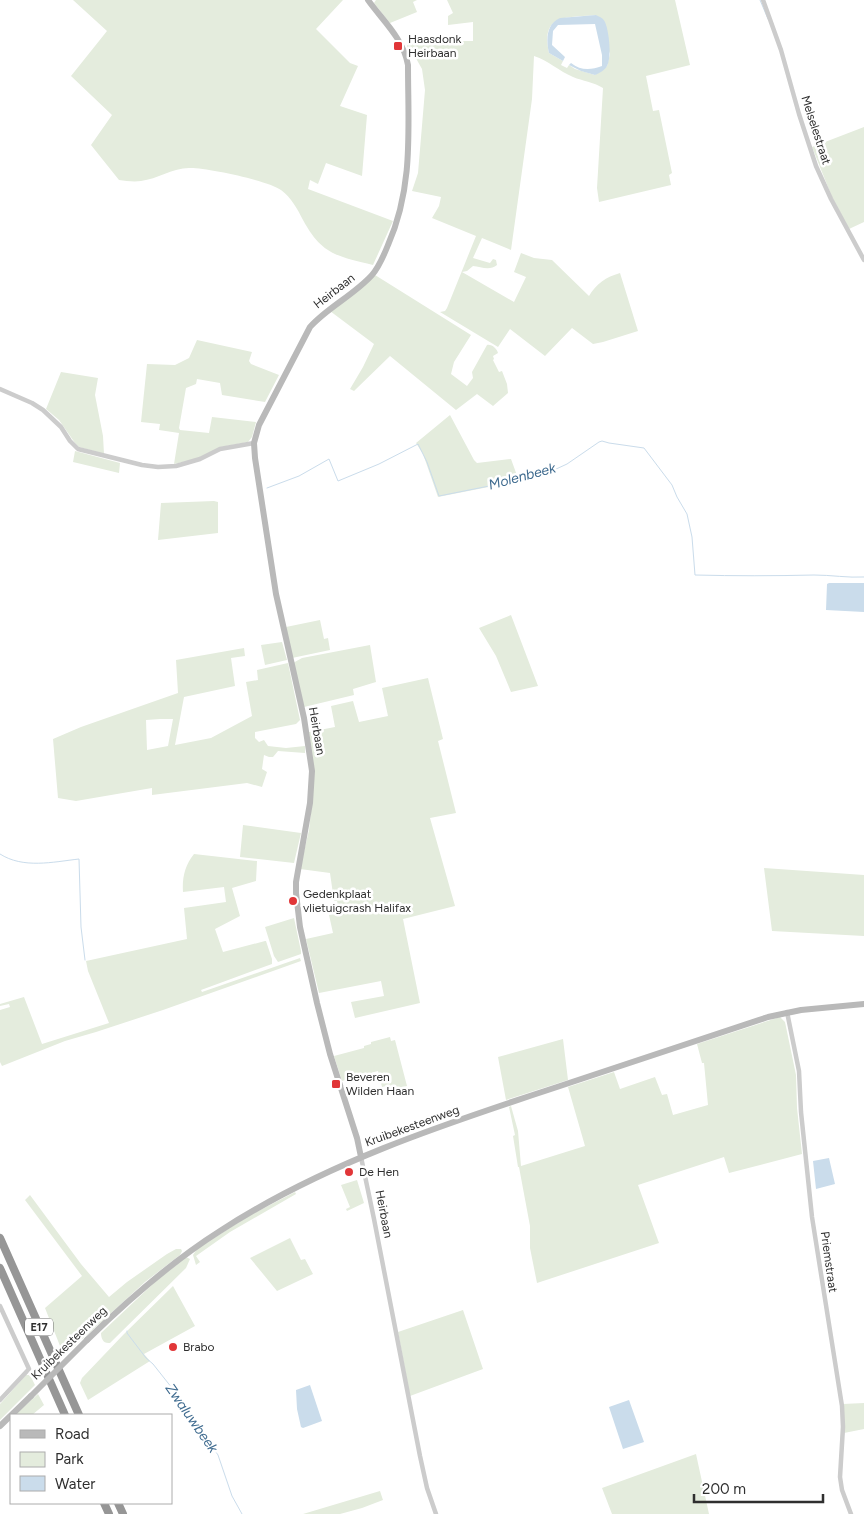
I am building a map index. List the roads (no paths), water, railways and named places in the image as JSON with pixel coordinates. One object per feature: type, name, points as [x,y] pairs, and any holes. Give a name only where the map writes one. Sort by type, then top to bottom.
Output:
[{"type":"highway","name":"E17","points":[[0,1238],[79,1414]]},
{"type":"highway","name":"E17","points":[[0,1268],[65,1414]]},
{"type":"street","name":"Heirbaan","points":[[368,0],[397,35],[405,50],[408,65],[407,171],[401,211],[384,256],[372,275],[310,326],[259,425],[254,443],[276,594],[304,718],[312,771],[310,804],[296,882],[299,920],[326,1037],[357,1138],[420,1456],[427,1488],[436,1514]]},
{"type":"street","name":"Melselestraat","points":[[763,0],[781,50],[816,166],[840,218],[864,260]]},
{"type":"street","points":[[0,389],[32,402],[43,410],[61,427],[78,449],[142,465],[158,467],[176,466],[200,459],[220,449],[254,443]]},
{"type":"street","name":"Kruibekesteenweg","points":[[12,1414],[126,1302],[187,1253],[252,1211],[340,1166],[499,1106],[768,1017],[787,1012],[864,1004]]},
{"type":"street","name":"Priemstraat","points":[[787,1012],[799,1071],[800,1112],[812,1217],[842,1406],[840,1478],[842,1490],[851,1514]]},
{"type":"street","points":[[0,1306],[29,1369],[0,1400]]},
{"type":"street","name":"Kruibekesteenweg","points":[[0,1426],[10,1416]]},
{"type":"water","points":[[596,15],[605,22],[609,38],[609,62],[604,70],[595,75],[569,65],[571,63],[586,69],[602,66],[602,55],[595,24],[558,25],[553,31],[552,45],[565,57],[563,61],[549,53],[548,33],[555,21],[560,18]]},
{"type":"water","points":[[864,583],[864,612],[826,610],[827,584]]},
{"type":"water","points":[[829,1158],[835,1184],[816,1189],[813,1161]]},
{"type":"water","points":[[310,1385],[322,1421],[303,1428],[301,1427],[297,1409],[296,1390]]},
{"type":"water","points":[[629,1400],[644,1442],[623,1449],[609,1407]]},
{"type":"waterway","points":[[760,0],[768,19]]},
{"type":"waterway","name":"Molenbeek","points":[[267,488],[299,476],[329,459],[338,481],[379,464],[418,444],[427,462],[439,496],[534,477],[567,464],[602,441],[644,448],[672,485],[687,514],[692,537],[695,575],[864,577]]},
{"type":"waterway","points":[[0,854],[18,862],[28,863],[49,863],[79,859],[81,927],[85,960]]},
{"type":"waterway","name":"Zwaluwbeek","points":[[127,1331],[146,1358],[172,1388],[218,1455],[232,1496],[242,1514]]},
{"type":"place","name":"Haasdonk Heirbaan","points":[[398,46]]},
{"type":"place","name":"Gedenkplaat vlietuigcrash Halifax","points":[[293,901]]},
{"type":"place","name":"Beveren Wilden Haan","points":[[336,1084]]},
{"type":"place","name":"De Hen","points":[[349,1172]]},
{"type":"place","name":"Brabo","points":[[173,1347]]}]
